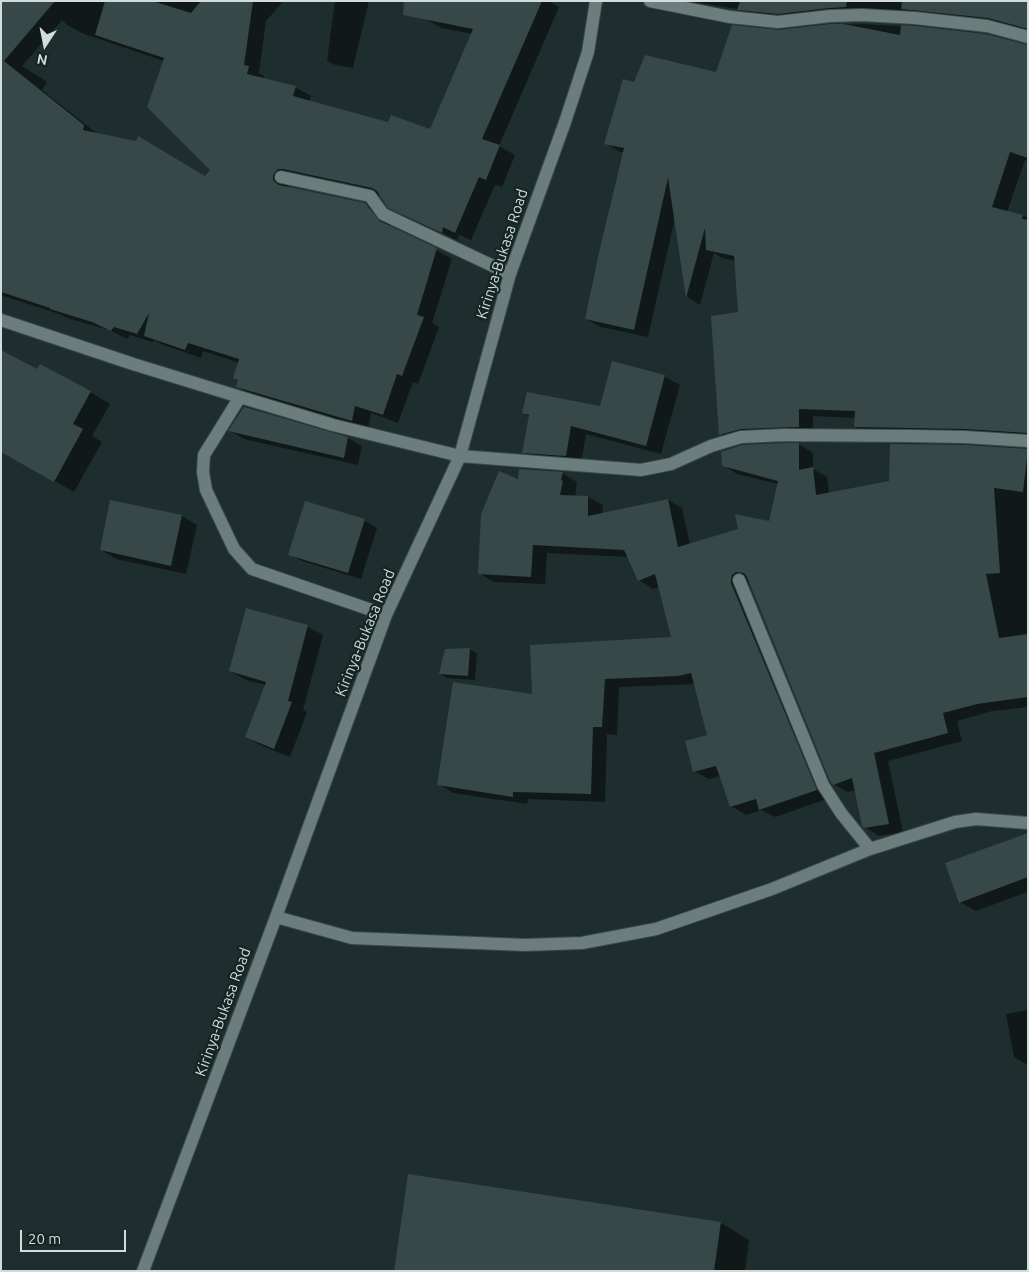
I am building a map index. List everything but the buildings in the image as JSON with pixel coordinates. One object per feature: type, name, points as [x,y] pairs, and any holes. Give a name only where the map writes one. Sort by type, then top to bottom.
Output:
[{"type":"street","name":"Kirinya-Bukasa Road","points":[[143,1271],[276,917],[386,615],[460,456],[510,274],[565,122],[588,52],[596,1]]},
{"type":"street","points":[[650,1],[730,17],[778,22],[830,16],[862,15],[915,18],[987,26],[1028,37]]},
{"type":"street","points":[[281,177],[370,196],[383,214],[510,274]]},
{"type":"street","points":[[1,320],[240,397],[333,424],[460,456],[641,470],[671,464],[711,446],[741,438],[784,434],[911,436],[1028,441]]},
{"type":"street","points":[[240,397],[204,455],[203,472],[206,490],[234,549],[252,569],[386,615]]},
{"type":"street","points":[[739,580],[823,785],[841,813],[870,849]]},
{"type":"street","points":[[276,917],[352,938],[524,945],[582,943],[656,929],[772,889],[870,849],[955,822],[976,819],[1028,823]]}]
